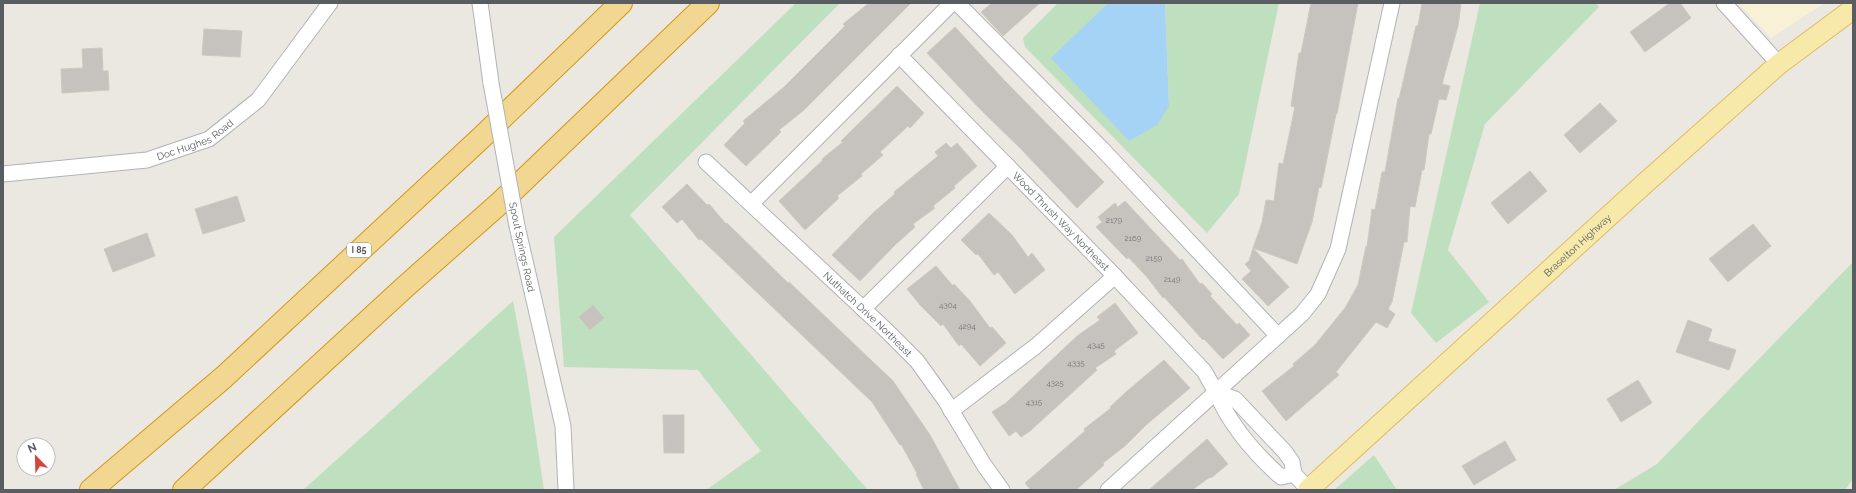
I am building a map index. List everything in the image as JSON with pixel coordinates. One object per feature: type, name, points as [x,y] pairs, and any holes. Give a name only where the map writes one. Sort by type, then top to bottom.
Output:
[{"type":"highway","name":"I 85","points":[[91,490],[224,377],[482,137],[621,3]]},
{"type":"highway","points":[[184,490],[406,286],[501,202],[708,3]]},
{"type":"main road","name":"Braselton Highway","points":[[1308,490],[1626,200],[1779,64],[1853,9]]},
{"type":"street","name":"Doc Hughes Road","points":[[3,174],[147,160],[209,139],[258,100],[330,3]]},
{"type":"street","name":"Spout Springs Road","points":[[480,3],[491,83],[516,226],[563,426],[566,490]]},
{"type":"street","points":[[752,204],[952,3]]},
{"type":"street","points":[[956,3],[1102,149],[1278,336]]},
{"type":"street","points":[[1108,490],[1302,314],[1318,294],[1338,249],[1392,3]]},
{"type":"street","points":[[1724,3],[1779,64]]},
{"type":"street","name":"Wood Thrush Way Northeast","points":[[899,55],[1115,276],[1204,371],[1216,392],[1223,409],[1235,428],[1268,466],[1281,476],[1294,474]]},
{"type":"street","name":"Nuthatch Drive Northeast","points":[[706,162],[917,361],[951,411],[984,465],[1002,490]]},
{"type":"street","points":[[863,309],[1008,166]]},
{"type":"street","points":[[951,411],[1036,346],[1115,276]]},
{"type":"street","points":[[1216,392],[1235,399],[1285,452],[1292,462],[1294,474],[1308,490]]},
{"type":"shaded area","points":[[1738,3],[1825,3],[1771,38]]},
{"type":"green space","points":[[796,3],[840,3],[630,215],[868,490],[706,490],[761,451],[698,370],[564,367],[554,237]]},
{"type":"green space","points":[[1058,3],[1108,3],[1052,58],[1169,106],[1165,3],[1279,3],[1239,194],[1207,233],[1025,47],[1023,38]]},
{"type":"green space","points":[[1480,3],[1596,3],[1599,7],[1485,124],[1448,250],[1489,302],[1436,343],[1411,313]]},
{"type":"green space","points":[[1853,262],[1853,479],[1845,490],[1614,490],[1657,464]]},
{"type":"green space","points":[[513,301],[527,376],[544,490],[303,490]]},
{"type":"green space","points":[[1374,455],[1397,490],[1334,490]]},
{"type":"water","points":[[1108,3],[1165,3],[1169,106],[1157,125],[1129,141],[1051,58]]},
{"type":"building","points":[[869,3],[911,3],[804,110],[779,130],[781,132],[746,166],[724,145],[745,123],[743,121],[784,87],[845,26],[843,24]]},
{"type":"building","points":[[992,3],[1040,3],[1003,36],[981,12]]},
{"type":"building","points":[[1311,3],[1358,3],[1321,188],[1319,187],[1312,222],[1297,264],[1253,248],[1262,223],[1266,200],[1274,201],[1279,163],[1283,164],[1295,107],[1291,106],[1299,53],[1301,53]]},
{"type":"building","points":[[1422,3],[1461,3],[1458,26],[1442,84],[1450,86],[1446,100],[1439,99],[1431,134],[1429,134],[1424,170],[1422,170],[1415,207],[1410,206],[1407,242],[1404,242],[1392,302],[1388,309],[1395,314],[1387,328],[1376,322],[1336,372],[1339,375],[1286,421],[1262,391],[1294,366],[1293,364],[1315,345],[1345,308],[1358,285],[1366,246],[1367,247],[1372,209],[1375,210],[1382,172],[1385,172],[1398,98],[1399,99],[1416,26],[1418,26]]},
{"type":"building","points":[[1670,3],[1680,3],[1691,18],[1645,52],[1630,32]]},
{"type":"building","points":[[955,27],[1004,80],[1104,182],[1077,208],[927,53]]},
{"type":"building","points":[[204,29],[242,31],[240,57],[202,55]]},
{"type":"building","points":[[102,48],[103,71],[108,71],[109,90],[62,93],[61,69],[83,68],[82,49]]},
{"type":"building","points":[[897,86],[924,113],[910,128],[908,126],[880,152],[883,155],[861,174],[862,176],[837,196],[839,198],[805,230],[779,201],[823,160],[822,159],[843,142],[841,141]]},
{"type":"building","points":[[1600,103],[1617,121],[1580,153],[1564,135]]},
{"type":"building","points":[[946,143],[951,148],[957,143],[977,166],[954,186],[955,188],[933,206],[935,208],[913,224],[915,227],[860,281],[832,255],[873,213],[895,194],[894,192],[938,156],[935,152]]},
{"type":"building","points":[[1530,171],[1547,191],[1508,224],[1491,203]]},
{"type":"building","points":[[687,184],[707,205],[709,204],[726,224],[727,223],[788,283],[789,282],[893,381],[930,435],[960,490],[924,490],[916,474],[917,473],[901,444],[900,445],[872,402],[701,239],[699,240],[682,219],[677,223],[662,207]]},
{"type":"building","points":[[237,196],[245,221],[203,234],[195,209]]},
{"type":"building","points":[[1125,201],[1180,260],[1182,259],[1200,284],[1202,283],[1212,294],[1210,296],[1237,325],[1239,323],[1250,335],[1223,359],[1204,339],[1203,340],[1164,297],[1163,298],[1147,277],[1128,257],[1127,259],[1096,227],[1102,222],[1098,217],[1115,203],[1118,207]]},
{"type":"building","points":[[989,213],[1012,235],[1028,257],[1032,253],[1045,270],[1015,294],[998,272],[994,275],[978,254],[976,255],[961,240]]},
{"type":"building","points":[[1753,224],[1771,246],[1728,282],[1709,259]]},
{"type":"building","points":[[147,233],[155,256],[113,272],[104,249]]},
{"type":"building","points":[[1253,248],[1289,287],[1268,306],[1242,279],[1251,271],[1245,264],[1249,261]]},
{"type":"building","points":[[936,266],[953,286],[954,284],[970,301],[990,328],[992,327],[1006,343],[980,366],[961,344],[959,346],[943,324],[941,326],[907,289]]},
{"type":"building","points":[[1115,303],[1138,333],[1114,351],[1116,354],[1095,368],[1097,370],[1030,431],[1021,437],[1016,431],[1009,436],[992,412],[1006,403],[1077,336],[1100,320],[1097,317]]},
{"type":"building","points":[[593,305],[604,318],[590,330],[579,317]]},
{"type":"building","points":[[1688,320],[1712,329],[1708,341],[1736,350],[1729,370],[1676,352]]},
{"type":"building","points":[[1164,360],[1190,388],[1146,425],[1125,446],[1103,463],[1104,465],[1076,490],[1031,490],[1025,483],[1085,431],[1084,429],[1111,408],[1110,407],[1126,392]]},
{"type":"building","points":[[1638,380],[1652,403],[1621,422],[1607,399]]},
{"type":"building","points":[[663,415],[684,415],[684,453],[664,453]]},
{"type":"building","points":[[1207,439],[1228,464],[1211,478],[1210,477],[1192,490],[1149,490]]},
{"type":"building","points":[[1505,441],[1516,460],[1474,485],[1462,466]]}]
